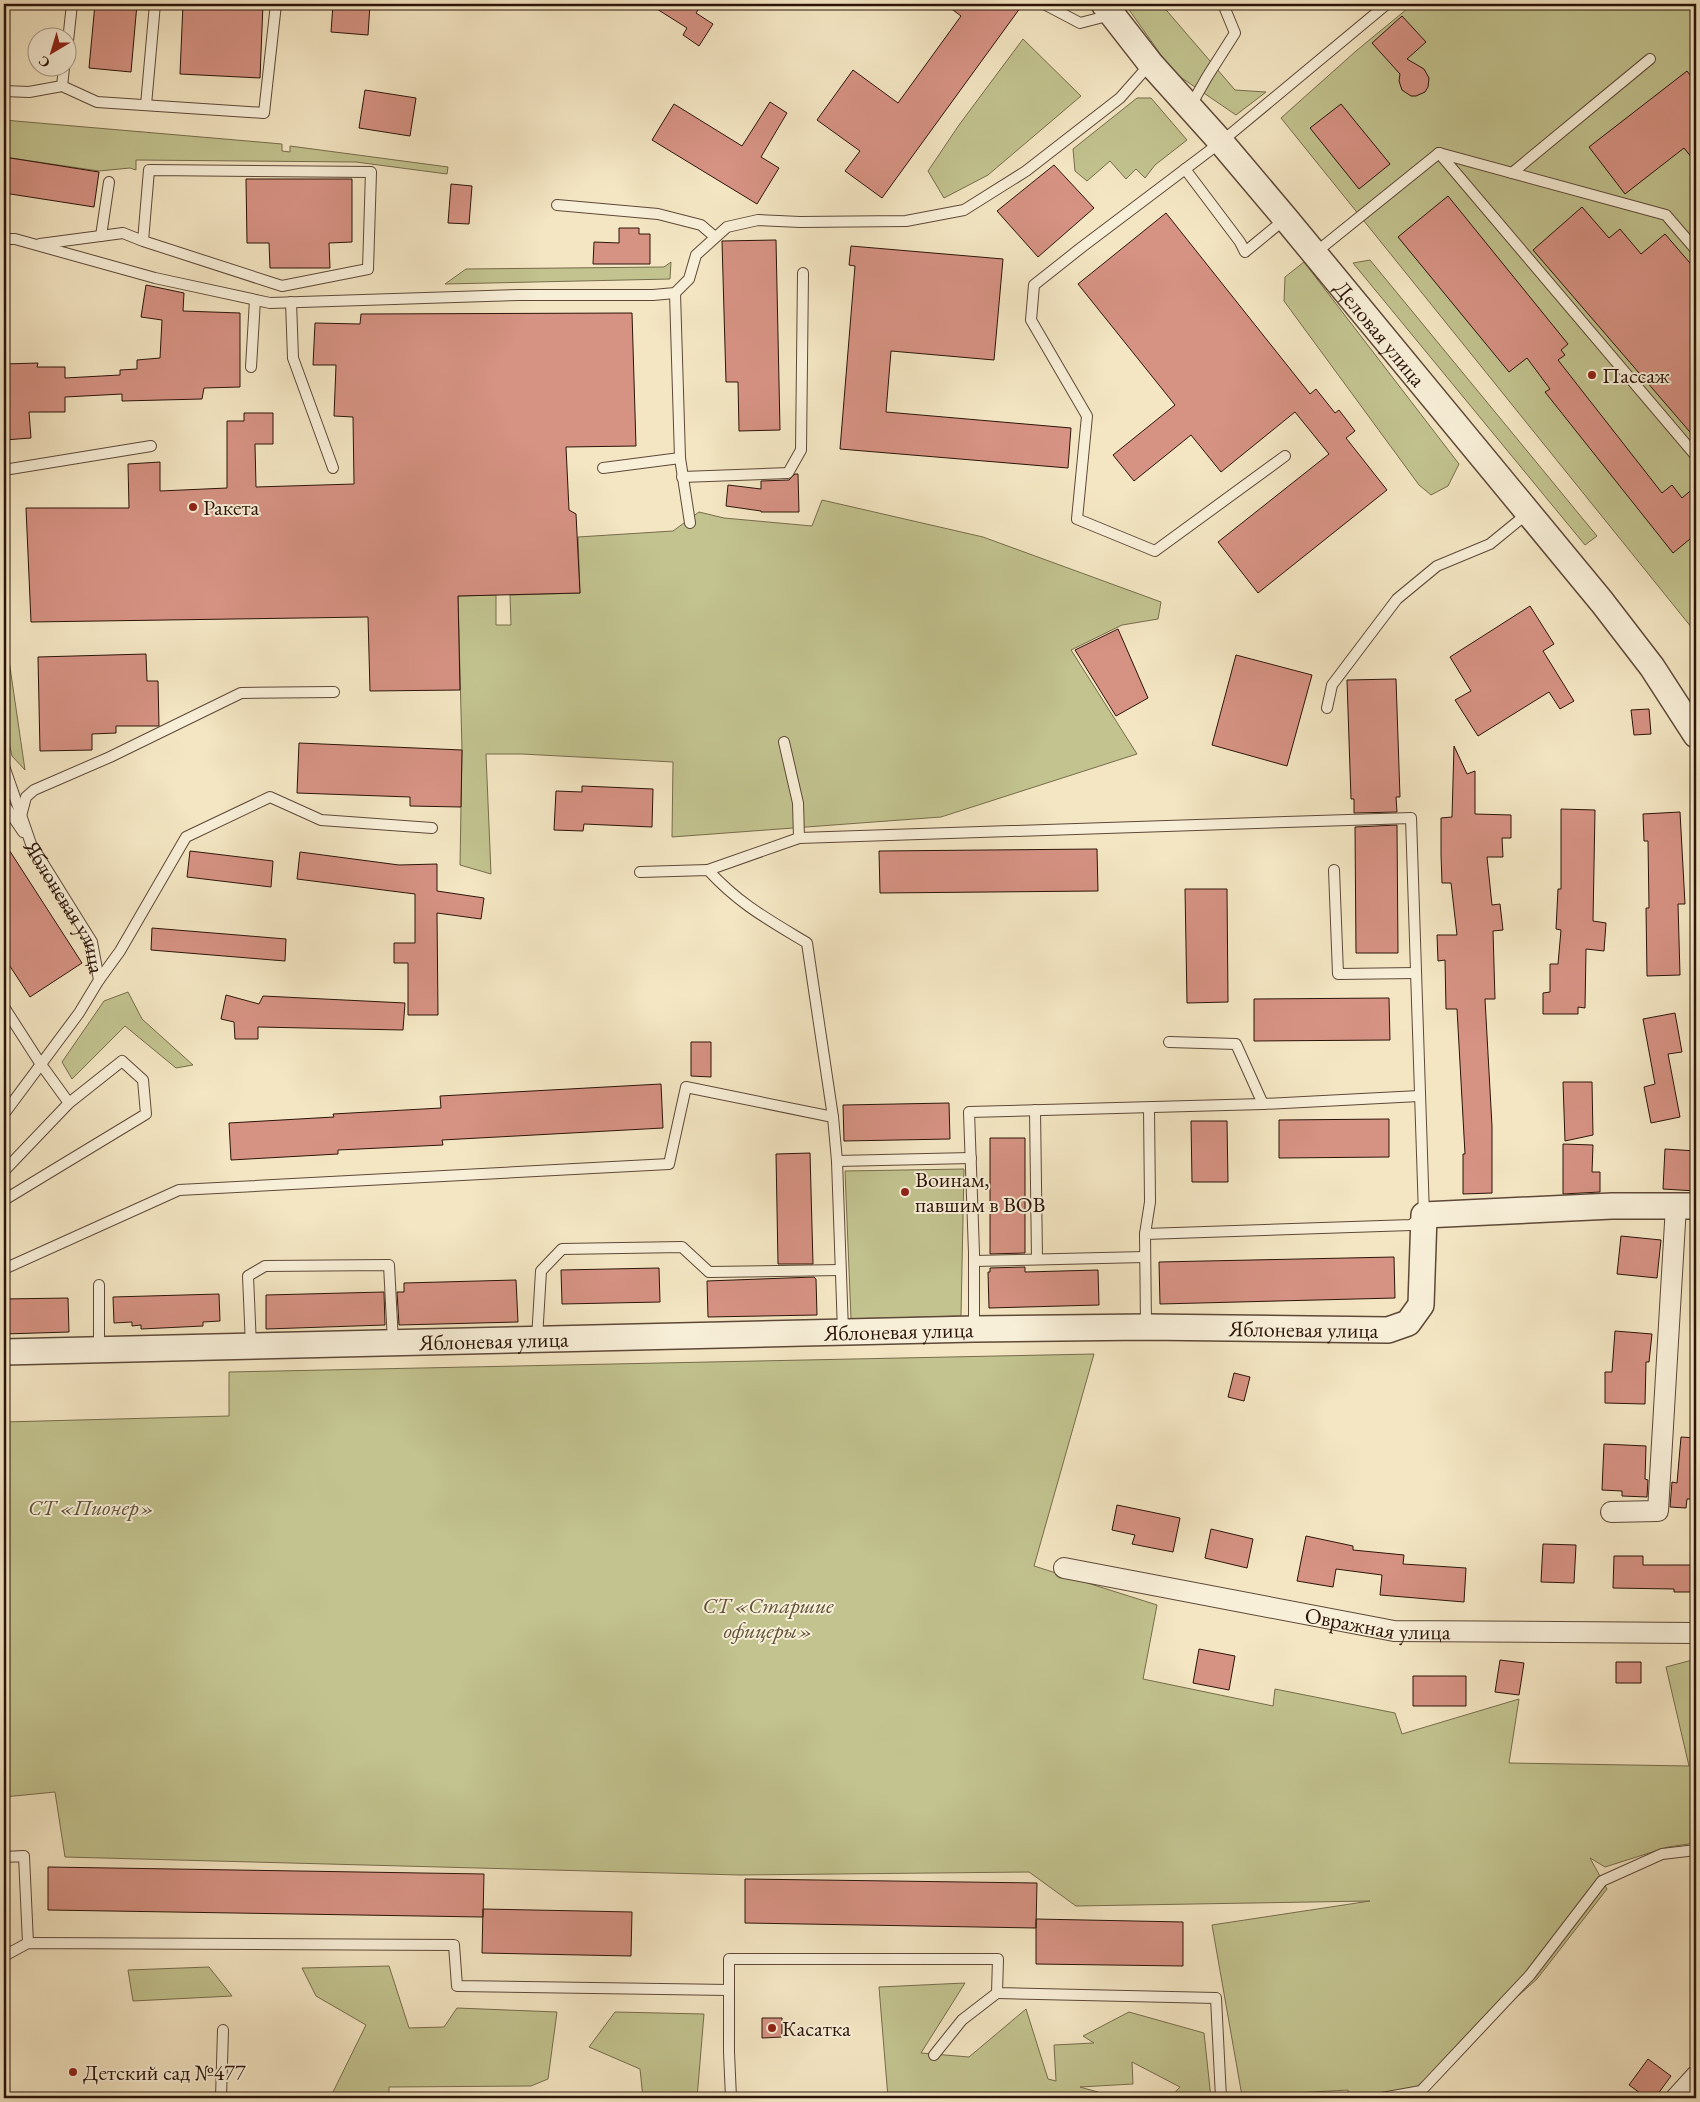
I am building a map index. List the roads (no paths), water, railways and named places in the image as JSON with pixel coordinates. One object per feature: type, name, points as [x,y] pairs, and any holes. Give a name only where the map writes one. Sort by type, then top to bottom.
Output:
[{"type":"street","name":"Деловая улица","points":[[1108,9],[1150,63],[1221,142],[1286,219],[1608,609],[1652,667],[1696,736]]},
{"type":"street","points":[[1424,1215],[1612,1206],[1686,1206],[1658,1511],[1611,1512]]},
{"type":"street","name":"Яблоневая улица","points":[[4,1352],[974,1329],[1146,1327],[1388,1330],[1408,1323],[1421,1304],[1424,1215]]},
{"type":"street","name":"Овражная улица","points":[[1064,1568],[1394,1631],[1696,1633]]},
{"type":"street","points":[[1676,2098],[1696,2076]]},
{"type":"lane","points":[[69,28],[72,4]]},
{"type":"lane","points":[[146,106],[155,4]]},
{"type":"lane","points":[[4,91],[29,92],[62,86],[97,102],[264,113],[276,4]]},
{"type":"lane","points":[[1044,4],[1080,23],[1108,9]]},
{"type":"lane","points":[[1190,108],[1235,33],[1223,4]]},
{"type":"lane","points":[[1285,456],[1155,551],[1077,519],[1087,416],[1031,320],[1034,285],[1221,142],[1387,4]]},
{"type":"lane","points":[[1512,173],[1650,59]]},
{"type":"lane","points":[[4,239],[15,239],[35,244],[155,278],[270,303],[519,295],[652,295],[675,293],[689,279],[696,255],[726,227],[758,220],[800,222],[906,221],[964,210],[1026,171],[1120,98],[1150,63]]},
{"type":"lane","points":[[62,86],[63,78]]},
{"type":"lane","points":[[1439,153],[1666,215],[1696,250]]},
{"type":"lane","points":[[1314,253],[1439,153]]},
{"type":"lane","points":[[1439,153],[1696,456]]},
{"type":"lane","points":[[1185,169],[1240,242],[1245,252],[1286,219]]},
{"type":"lane","points":[[35,244],[122,233],[143,241],[282,286],[368,269],[371,172],[149,170],[143,241]]},
{"type":"lane","points":[[101,236],[109,182]]},
{"type":"lane","points":[[556,205],[658,214],[701,225],[715,237]]},
{"type":"lane","points":[[682,477],[788,473],[801,450],[802,273]]},
{"type":"lane","points":[[675,293],[680,458],[690,524]]},
{"type":"lane","points":[[251,367],[256,300]]},
{"type":"lane","points":[[291,302],[293,358],[333,468]]},
{"type":"lane","points":[[4,470],[151,446]]},
{"type":"lane","points":[[603,468],[680,458]]},
{"type":"lane","points":[[1327,708],[1332,685],[1397,599],[1437,566],[1490,544],[1528,513]]},
{"type":"lane","points":[[21,816],[26,797],[34,790],[110,757],[241,693],[334,692]]},
{"type":"lane","points":[[784,742],[798,803],[799,838]]},
{"type":"lane","name":"Яблоневая улица","points":[[4,766],[31,844],[92,942],[99,980],[79,1013],[40,1063],[4,1114]]},
{"type":"lane","points":[[99,980],[120,951],[186,836],[270,797],[321,820],[432,828]]},
{"type":"lane","points":[[4,804],[31,844]]},
{"type":"lane","points":[[640,872],[708,870],[799,838],[1411,818],[1424,1215],[1411,1226],[1145,1234]]},
{"type":"lane","points":[[708,870],[727,891],[752,910],[808,943],[833,1118],[837,1161],[843,1332]]},
{"type":"lane","points":[[1334,870],[1338,974],[1416,973]]},
{"type":"lane","points":[[4,1007],[40,1063],[70,1103]]},
{"type":"lane","points":[[1169,1042],[1236,1044],[1262,1104]]},
{"type":"lane","points":[[4,1172],[70,1103],[122,1061],[143,1080],[146,1114],[4,1200]]},
{"type":"lane","points":[[4,1269],[180,1190],[669,1164],[686,1087],[833,1118]]},
{"type":"lane","points":[[974,1329],[974,1261],[969,1112],[1262,1104],[1419,1096]]},
{"type":"lane","points":[[1146,1327],[1145,1234],[1150,1202],[1149,1108]]},
{"type":"lane","points":[[1035,1110],[1037,1259]]},
{"type":"lane","points":[[837,1161],[971,1158]]},
{"type":"lane","points":[[536,1340],[541,1272],[562,1249],[682,1247],[709,1272],[840,1270]]},
{"type":"lane","points":[[974,1261],[1145,1257]]},
{"type":"lane","points":[[251,1346],[248,1276],[265,1266],[389,1265],[393,1343]]},
{"type":"lane","points":[[98,1285],[99,1350]]},
{"type":"lane","points":[[1382,2098],[1421,2091],[1530,1975],[1602,1881],[1662,1854],[1696,1850]]},
{"type":"lane","points":[[4,1857],[24,1856],[28,1943]]},
{"type":"lane","points":[[4,1956],[28,1943],[454,1946],[457,1986],[730,1990]]},
{"type":"lane","points":[[731,2098],[729,1959],[998,1959],[997,1993]]},
{"type":"lane","points":[[934,2055],[962,2020],[997,1993],[1216,1998],[1221,2098]]},
{"type":"lane","points":[[220,2098],[223,2030]]},
{"type":"place","name":"Пассаж","points":[[1592,375]]},
{"type":"place","name":"Ракета","points":[[193,507]]},
{"type":"place","name":"Воинам, павшим в ВОВ","points":[[905,1192]]},
{"type":"place","name":"Касатка","points":[[772,2028]]},
{"type":"place","name":"Детский сад №477","points":[[73,2072]]},
{"type":"park label","name":"СТ «Пионер»","points":[[91,1507]]},
{"type":"park label","name":"СТ «Старшие офицеры»","points":[[768,1618]]}]
